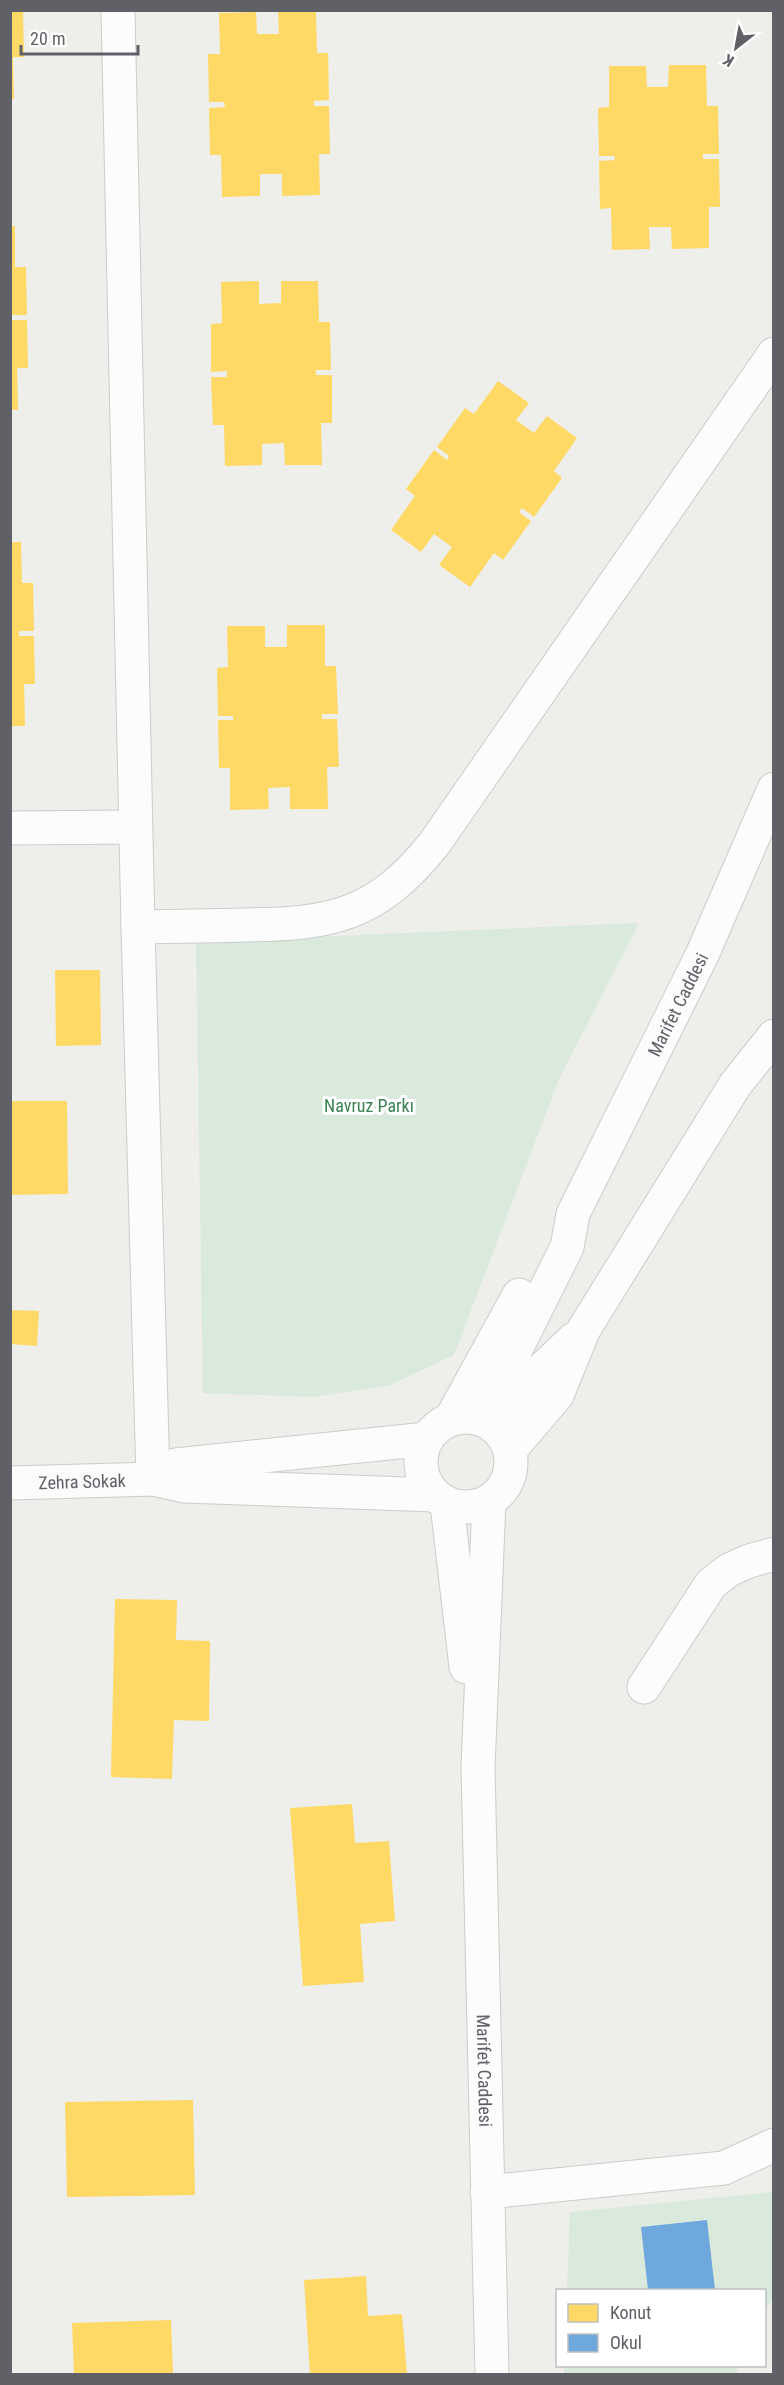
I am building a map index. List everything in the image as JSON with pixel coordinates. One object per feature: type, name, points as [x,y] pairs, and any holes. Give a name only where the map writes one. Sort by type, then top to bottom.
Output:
[{"type":"street","points":[[118,10],[135,827],[153,1479]]},
{"type":"street","points":[[138,927],[296,925],[324,920],[359,907],[376,899],[398,883],[434,844],[774,354]]},
{"type":"street","name":"Marifet Caddesi","points":[[472,1431],[552,1236],[573,1214],[702,955],[774,789]]},
{"type":"street","points":[[10,828],[135,827]]},
{"type":"street","points":[[478,1767],[441,1500],[426,1483],[421,1468],[421,1453],[556,1395],[584,1329],[735,1085],[774,1036]]},
{"type":"street","points":[[472,1431],[511,1465],[508,1479],[489,1501],[476,1506],[462,1507],[441,1500],[184,1486],[153,1479],[177,1465],[472,1431]]},
{"type":"street","name":"Zehra Sokak","points":[[10,1483],[153,1479]]},
{"type":"street","points":[[478,1767],[489,1501]]},
{"type":"street","points":[[644,1687],[711,1584],[729,1570],[749,1560],[774,1554]]},
{"type":"street","name":"Marifet Caddesi","points":[[478,1767],[492,2374]]},
{"type":"street","points":[[487,2193],[724,2168],[774,2145]]},
{"type":"green space","name":"Navruz Parkı","points":[[639,923],[559,1079],[454,1355],[390,1385],[314,1397],[203,1393],[196,942]]},
{"type":"green space","points":[[773,2192],[773,2296],[766,2312],[766,2289],[567,2289],[570,2212]]},
{"type":"green space","points":[[564,2367],[738,2367],[735,2374],[564,2374]]},
{"type":"building: Konut","points":[[10,10],[23,10],[24,57],[13,57],[14,99],[10,99]]},
{"type":"building: Konut","points":[[278,11],[316,11],[317,53],[328,53],[329,100],[314,101],[314,106],[329,106],[330,154],[319,154],[320,195],[282,196],[282,174],[260,174],[260,196],[222,197],[221,155],[210,155],[209,108],[225,107],[224,102],[209,102],[208,54],[220,54],[219,13],[256,12],[257,34],[279,34]]},
{"type":"building: Konut","points":[[669,65],[706,65],[707,106],[718,106],[719,154],[703,154],[703,159],[719,159],[720,207],[709,207],[709,248],[672,249],[671,227],[649,227],[650,249],[612,250],[611,208],[600,209],[599,161],[615,160],[614,156],[599,156],[598,108],[609,107],[609,66],[646,66],[647,87],[668,87]]},
{"type":"building: Konut","points":[[10,226],[15,226],[15,267],[26,267],[27,315],[10,315]]},
{"type":"building: Konut","points":[[259,281],[259,304],[281,303],[281,281],[318,281],[319,322],[330,322],[331,370],[316,370],[316,375],[332,375],[332,423],[321,423],[322,465],[285,465],[284,443],[262,444],[262,465],[225,466],[224,425],[213,425],[211,377],[227,377],[227,371],[211,372],[211,324],[222,323],[221,282]]},
{"type":"building: Konut","points":[[10,320],[27,320],[28,368],[17,368],[18,410],[10,410]]},
{"type":"building: Konut","points":[[498,381],[529,403],[516,420],[534,433],[547,416],[577,438],[554,471],[562,478],[534,517],[522,508],[519,512],[531,521],[503,560],[494,553],[470,587],[439,565],[452,547],[434,534],[421,552],[391,530],[415,496],[406,489],[434,450],[447,460],[449,456],[437,447],[465,408],[474,414]]},
{"type":"building: Konut","points":[[10,542],[21,542],[22,583],[33,583],[34,631],[19,631],[19,636],[34,636],[35,684],[24,684],[25,726],[10,726]]},
{"type":"building: Konut","points":[[287,625],[325,625],[325,666],[336,666],[338,714],[322,714],[322,719],[337,719],[339,767],[327,767],[328,809],[290,809],[290,787],[268,788],[269,809],[230,810],[230,768],[219,768],[218,720],[233,720],[233,716],[218,716],[217,668],[228,667],[227,626],[265,626],[265,647],[287,647]]},
{"type":"building: Konut","points":[[55,970],[100,970],[101,1045],[56,1046]]},
{"type":"building: Konut","points":[[10,1101],[67,1101],[68,1194],[10,1195]]},
{"type":"building: Konut","points":[[10,1310],[39,1311],[37,1346],[10,1344]]},
{"type":"building: Konut","points":[[115,1599],[177,1600],[176,1640],[210,1641],[209,1721],[174,1720],[172,1779],[111,1777]]},
{"type":"building: Konut","points":[[352,1804],[355,1843],[389,1841],[395,1921],[360,1924],[364,1982],[303,1986],[290,1808]]},
{"type":"building: Konut","points":[[193,2100],[195,2195],[67,2197],[65,2102]]},
{"type":"building: Konut","points":[[366,2276],[368,2316],[402,2314],[407,2374],[310,2374],[304,2280]]},
{"type":"building: Konut","points":[[171,2320],[173,2374],[74,2374],[72,2323]]},
{"type":"building: Okul","points":[[707,2220],[715,2289],[648,2289],[641,2227]]}]
